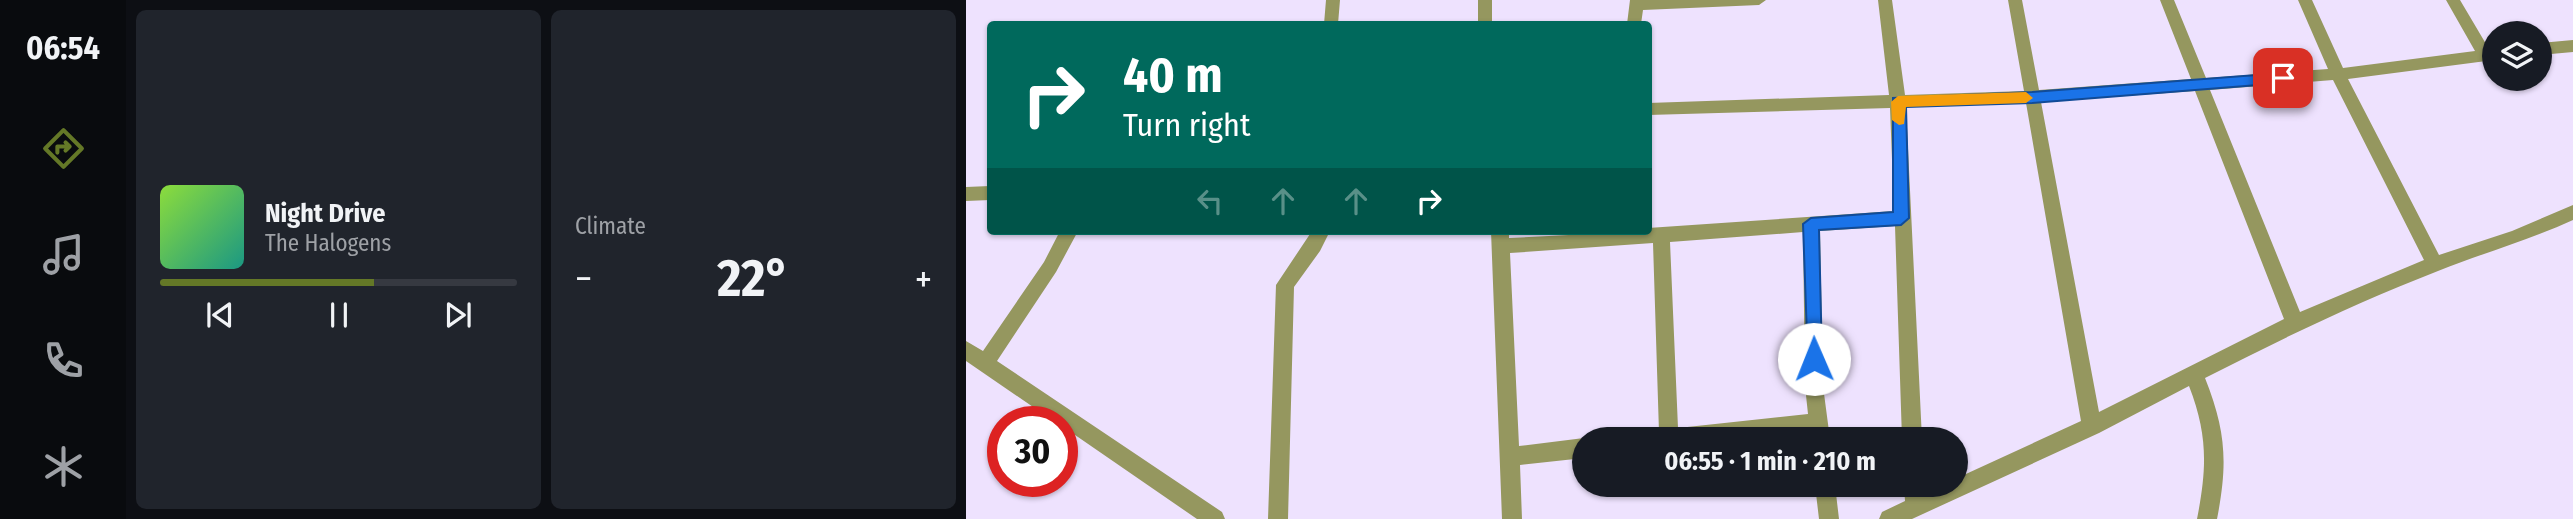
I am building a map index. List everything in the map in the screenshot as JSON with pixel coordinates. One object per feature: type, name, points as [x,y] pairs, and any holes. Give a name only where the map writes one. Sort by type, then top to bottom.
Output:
[{"type":"street","points":[[1332,21],[1333,0]]},
{"type":"street","points":[[1485,0],[1485,21]]},
{"type":"street","points":[[1634,21],[1636,2],[1759,0]]},
{"type":"street","points":[[1885,0],[1898,102],[1911,427]]},
{"type":"street","points":[[2015,0],[2092,426]]},
{"type":"street","points":[[2168,0],[2295,323]]},
{"type":"street","points":[[2305,0],[2337,74],[2435,264]]},
{"type":"street","points":[[2453,0],[2482,44]]},
{"type":"street","points":[[2552,48],[2573,46]]},
{"type":"street","points":[[1652,109],[2032,97],[2337,74],[2482,55]]},
{"type":"street","points":[[966,194],[987,193]]},
{"type":"street","points":[[1889,519],[2092,426],[2295,323],[2435,264],[2517,237],[2573,212]]},
{"type":"street","points":[[1652,235],[1901,218]]},
{"type":"street","points":[[1811,224],[1815,386],[1819,427]]},
{"type":"street","points":[[985,363],[1051,267],[1067,235]]},
{"type":"street","points":[[1279,519],[1285,285],[1299,264],[1314,250],[1320,235]]},
{"type":"street","points":[[1512,519],[1501,239],[1604,235]]},
{"type":"street","points":[[1661,235],[1667,427]]},
{"type":"street","points":[[966,350],[1215,519]]},
{"type":"street","points":[[2193,373],[2210,415],[2218,449],[2207,519]]},
{"type":"street","points":[[1510,457],[1572,450]]},
{"type":"street","points":[[1826,497],[1829,519]]},
{"type":"street","points":[[1915,497],[1915,507]]},
{"type":"slow traffic","points":[[1899,120],[1898,102],[2026,98]]},
{"type":"route","points":[[1814,359],[1811,224],[1901,218],[1898,102],[2032,97],[2283,78]]}]
